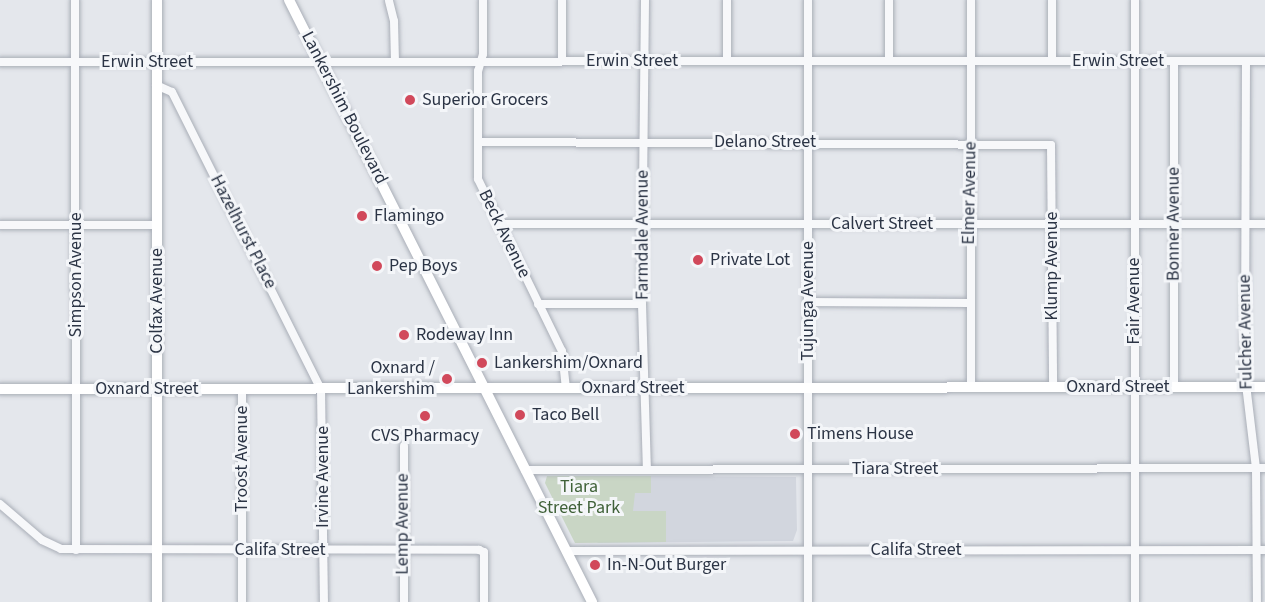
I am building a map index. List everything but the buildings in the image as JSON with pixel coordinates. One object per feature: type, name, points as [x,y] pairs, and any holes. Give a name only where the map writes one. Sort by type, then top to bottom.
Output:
[{"type":"main road","name":"Colfax Avenue","points":[[157,0],[157,602]]},
{"type":"main road","name":"Lankershim Boulevard","points":[[290,0],[592,602]]},
{"type":"main road","name":"Oxnard Street","points":[[0,389],[1265,387]]},
{"type":"street","name":"Simpson Avenue","points":[[75,0],[76,550]]},
{"type":"street","name":"Beck Avenue","points":[[483,0],[478,179],[562,351],[566,388]]},
{"type":"street","points":[[562,0],[562,62]]},
{"type":"street","name":"Farmdale Avenue","points":[[645,0],[642,304],[646,470]]},
{"type":"street","points":[[727,0],[727,61]]},
{"type":"street","name":"Tujunga Avenue","points":[[808,0],[808,602]]},
{"type":"street","points":[[889,0],[889,61]]},
{"type":"street","name":"Elmer Avenue","points":[[971,0],[969,303],[971,386]]},
{"type":"street","points":[[1052,0],[1052,61]]},
{"type":"street","name":"Fair Avenue","points":[[1135,0],[1136,602]]},
{"type":"street","points":[[389,1],[394,21],[395,62]]},
{"type":"street","name":"Bonner Avenue","points":[[1174,61],[1174,387]]},
{"type":"street","name":"Fulcher Avenue","points":[[1246,61],[1246,387],[1261,468],[1261,550],[1257,602]]},
{"type":"street","name":"Erwin Street","points":[[0,62],[1265,61]]},
{"type":"street","name":"Hazelhurst Place","points":[[156,85],[172,92],[321,388]]},
{"type":"street","name":"Delano Street","points":[[478,142],[1051,145]]},
{"type":"street","name":"Klump Avenue","points":[[1051,145],[1053,386]]},
{"type":"street","name":"Calvert Street","points":[[498,224],[1265,224]]},
{"type":"street","points":[[0,225],[156,225]]},
{"type":"street","points":[[808,302],[969,303]]},
{"type":"street","points":[[538,304],[642,304]]},
{"type":"street","name":"Irvine Avenue","points":[[321,388],[324,602]]},
{"type":"street","name":"Troost Avenue","points":[[242,389],[242,602]]},
{"type":"street","name":"Lemp Avenue","points":[[404,446],[404,602]]},
{"type":"street","name":"Tiara Street","points":[[525,470],[1261,468]]},
{"type":"street","name":"Califa Street","points":[[0,504],[42,540],[76,550],[484,552],[484,602]]},
{"type":"street","name":"Califa Street","points":[[567,551],[1261,550]]},
{"type":"shaded area","points":[[651,476],[796,477],[797,530],[793,541],[597,543],[635,493],[651,493]]},
{"type":"green space","name":"Tiara Street Park","points":[[547,476],[651,476],[651,493],[635,493],[633,511],[666,511],[666,542],[575,543],[545,483]]},
{"type":"place","name":"Superior Grocers","points":[[410,100]]},
{"type":"place","name":"Flamingo","points":[[362,216]]},
{"type":"place","name":"Private Lot","points":[[698,260]]},
{"type":"place","name":"Pep Boys","points":[[377,266]]},
{"type":"place","name":"Rodeway Inn","points":[[404,335]]},
{"type":"place","name":"Lankershim/Oxnard","points":[[482,363]]},
{"type":"place","name":"Oxnard / Lankershim","points":[[447,379]]},
{"type":"place","name":"Taco Bell","points":[[520,415]]},
{"type":"place","name":"CVS Pharmacy","points":[[425,416]]},
{"type":"place","name":"Timens House","points":[[795,434]]},
{"type":"place","name":"In-N-Out Burger","points":[[595,565]]}]
